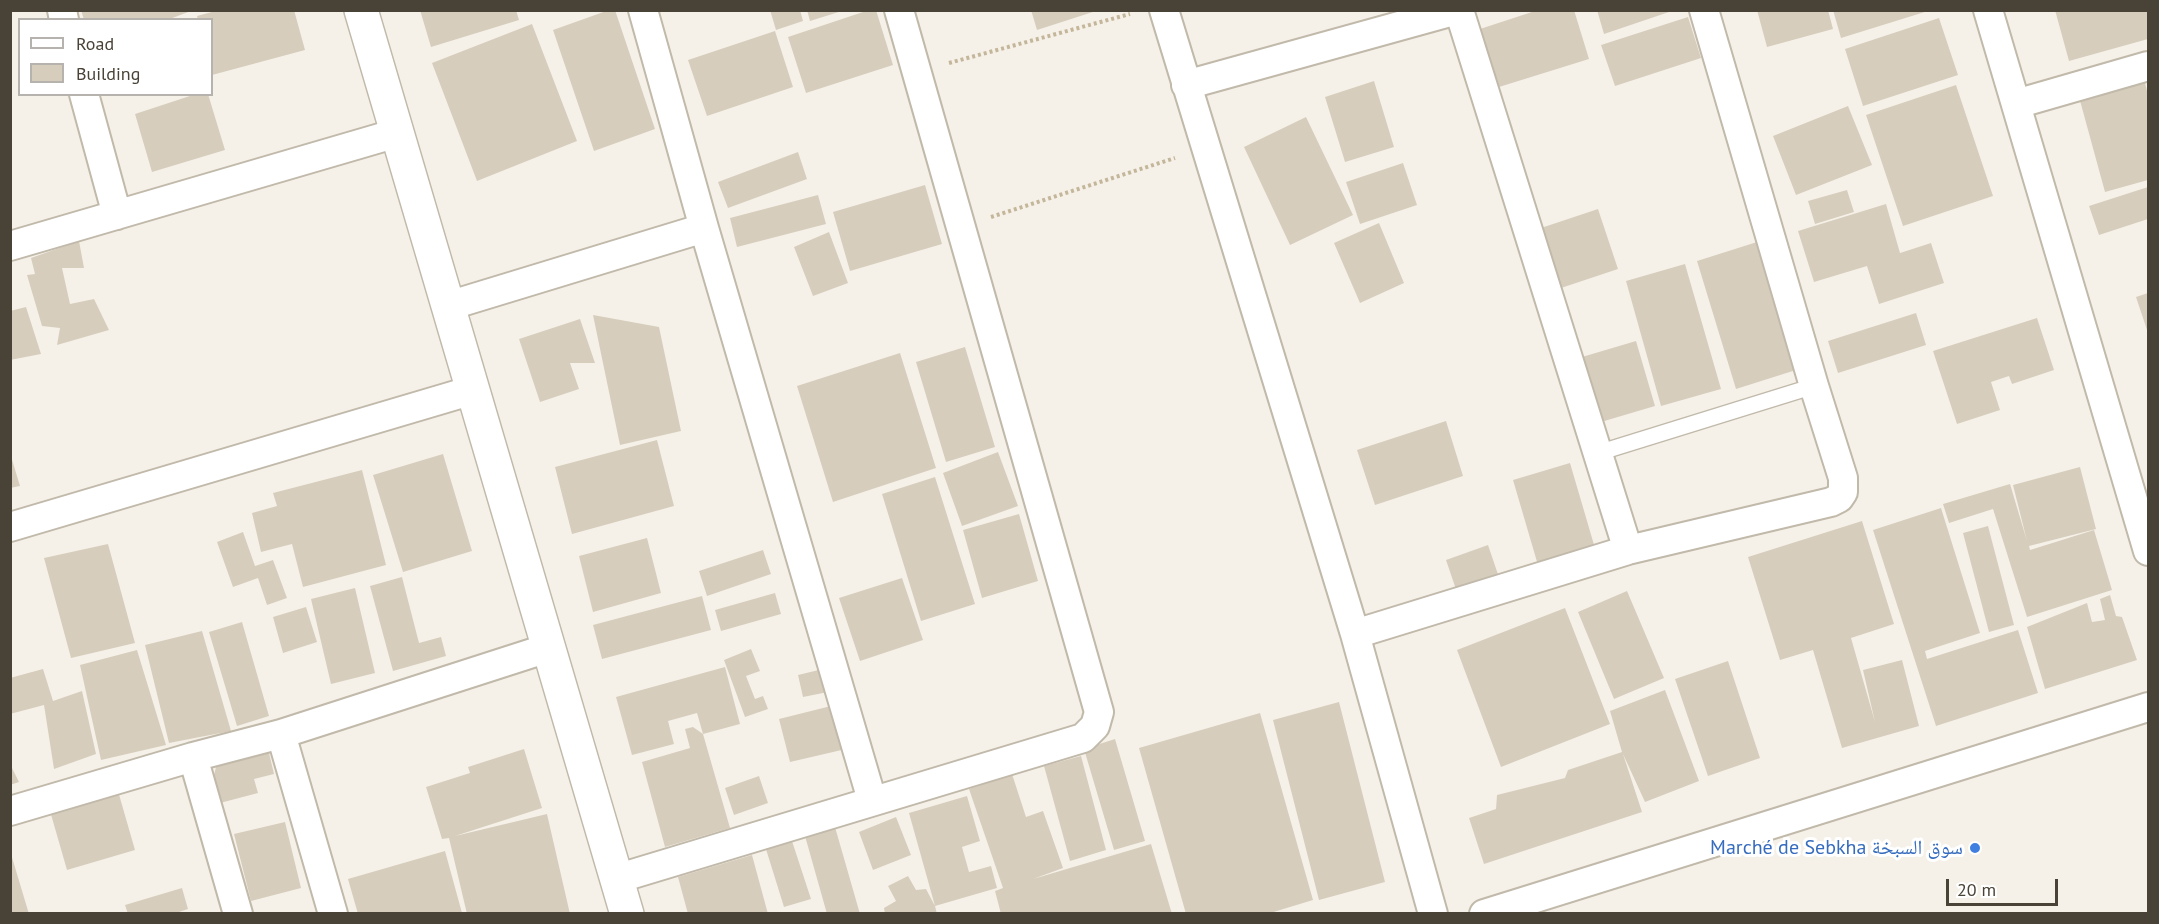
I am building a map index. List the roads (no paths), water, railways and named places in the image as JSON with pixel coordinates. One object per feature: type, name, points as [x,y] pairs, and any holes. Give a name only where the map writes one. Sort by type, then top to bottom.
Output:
[{"type":"street","points":[[361,10],[627,914]]},
{"type":"street","points":[[643,10],[704,228],[872,800]]},
{"type":"street","points":[[616,879],[1083,738],[1095,726],[1099,712],[899,10]]},
{"type":"street","points":[[1164,10],[1355,634],[1433,914]]},
{"type":"street","points":[[1186,85],[1458,10],[1628,550]]},
{"type":"street","points":[[1355,634],[1628,550],[1831,502],[1839,498],[1843,492],[1843,478],[1704,10]]},
{"type":"street","points":[[1988,10],[2148,551]]},
{"type":"street","points":[[2016,104],[2148,66]]},
{"type":"street","points":[[85,96],[117,215]]},
{"type":"street","points":[[10,246],[397,133]]},
{"type":"street","points":[[448,306],[704,228]]},
{"type":"street","points":[[10,527],[473,390]]},
{"type":"street","points":[[10,811],[193,757],[281,734],[548,648]]},
{"type":"street","points":[[1484,914],[2148,708]]},
{"type":"street","points":[[281,734],[333,914]]},
{"type":"street","points":[[193,757],[238,914]]},
{"type":"lane","points":[[1598,453],[1814,386]]},
{"type":"place","name":"Marché de Sebkha سوق السبخة","points":[[1975,848]]}]
